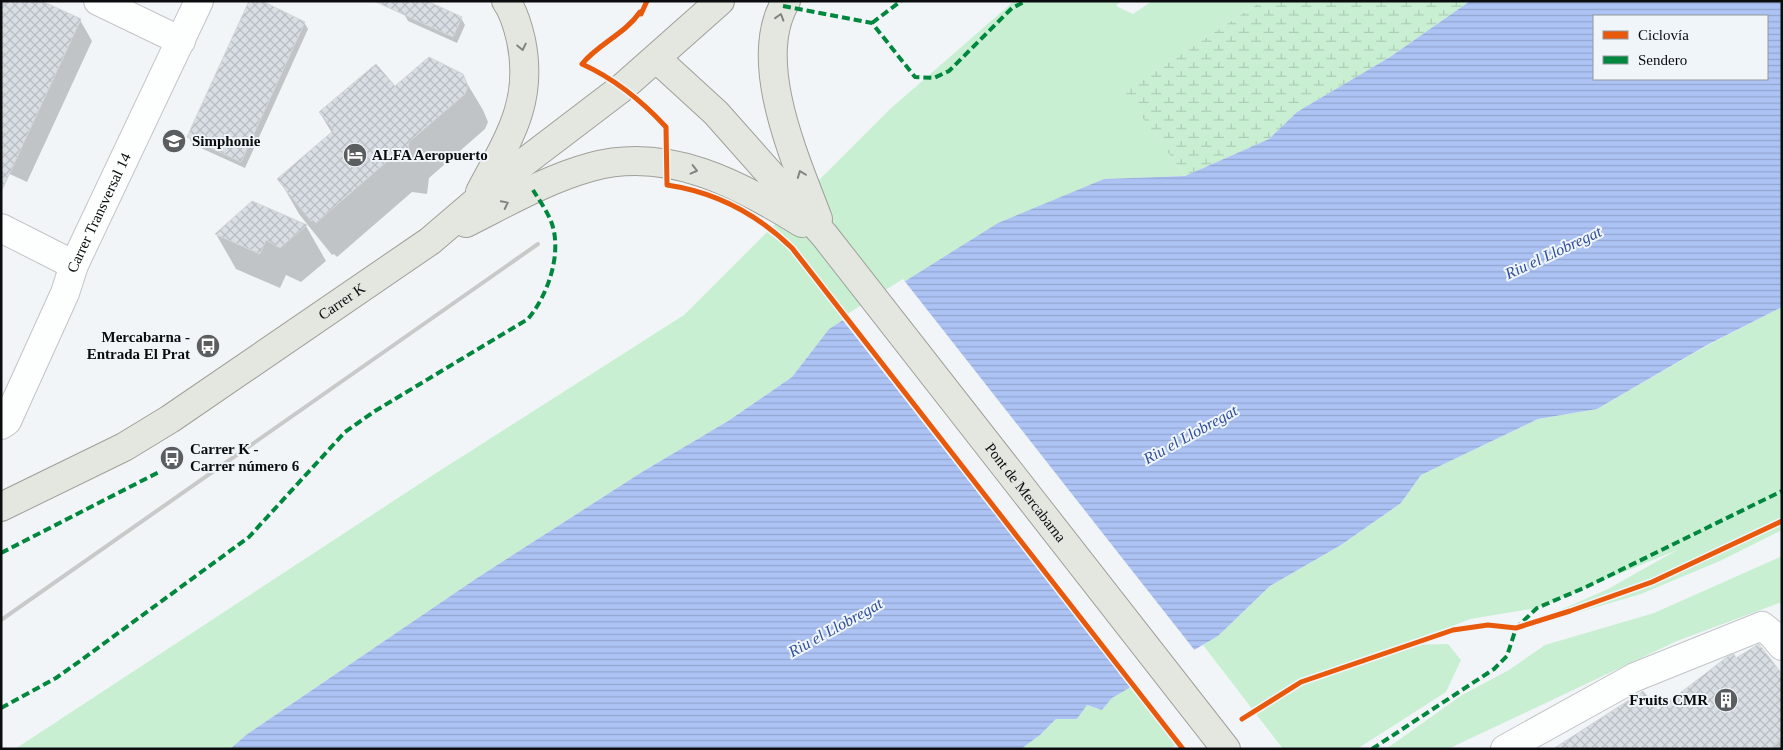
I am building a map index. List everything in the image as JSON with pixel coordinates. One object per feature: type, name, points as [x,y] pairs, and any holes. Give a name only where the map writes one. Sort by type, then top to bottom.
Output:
[{"type":"main road","points":[[476,200],[513,128],[523,101],[524,58],[518,29],[506,1]]},
{"type":"main road","name":"Carrer K","points":[[1,508],[124,447],[165,423],[430,241],[476,200],[657,59],[692,24],[720,1]]},
{"type":"main road","points":[[786,1],[777,23],[772,60],[777,97],[797,164],[825,236]]},
{"type":"main road","points":[[657,59],[716,113],[825,236]]},
{"type":"main road","points":[[430,241],[533,190],[572,174],[592,167],[640,162],[697,170],[742,188],[825,236]]},
{"type":"main road","name":"Pont de Mercabarna","points":[[825,236],[1226,749]]},
{"type":"lane","points":[[98,1],[181,41]]},
{"type":"lane","name":"Carrer Transversal 14","points":[[1,425],[7,421],[65,293],[74,266],[199,1]]},
{"type":"lane","points":[[1,228],[74,266]]},
{"type":"lane","points":[[1505,749],[1635,677],[1762,626],[1782,646]]},
{"type":"green space","points":[[1014,1],[1121,1],[1116,6],[1133,14],[1152,1],[1262,1],[1125,92],[1185,176],[1104,179],[829,329],[792,377],[728,421],[642,472],[477,578],[246,735],[230,749],[15,749],[433,475],[684,315],[889,110]]},
{"type":"green space","points":[[1262,1],[1470,1],[1390,57],[1297,112],[1269,139],[1185,176],[1124,92]]},
{"type":"green space","points":[[1782,307],[1782,530],[1722,560],[1641,594],[1559,618],[1549,615],[1608,589],[1677,550],[1537,608],[1470,619],[1406,645],[1448,644],[1461,660],[1446,692],[1357,749],[1283,749],[1203,645],[1218,636],[1270,586],[1341,545],[1401,503],[1421,475],[1538,419],[1597,409],[1708,345]]},
{"type":"green space","points":[[1782,556],[1782,602],[1677,641],[1448,749],[1386,749],[1462,695],[1509,670],[1545,645],[1654,613]]},
{"type":"green space","points":[[1134,684],[1179,743],[1169,749],[1021,749],[1040,735],[1056,719],[1077,719],[1086,705],[1102,710],[1112,698]]},
{"type":"water","name":"Riu el Llobregat","points":[[1470,1],[1782,1],[1782,307],[1707,345],[1597,409],[1538,419],[1421,475],[1401,503],[1341,545],[1270,586],[1218,636],[1112,698],[1102,710],[1087,705],[1077,719],[1056,719],[1040,735],[1021,749],[230,749],[246,735],[477,578],[642,472],[728,421],[792,377],[829,329],[998,223],[1104,179],[1185,176],[1269,139],[1297,112],[1390,57]]},
{"type":"pier","points":[[903,279],[1196,652],[1132,689],[841,318]]},
{"type":"building","points":[[1,1],[42,1],[81,19],[1,192]]},
{"type":"building","points":[[249,1],[262,1],[305,22],[241,162],[187,137]]},
{"type":"building","points":[[374,1],[427,1],[462,17],[453,37]]},
{"type":"building","name":"ALFA Aeropuerto","points":[[429,57],[463,74],[468,86],[465,94],[409,142],[407,159],[392,157],[316,223],[313,220],[311,221],[277,179],[334,130],[319,112],[376,64],[395,86]]},
{"type":"building","points":[[252,201],[307,225],[280,248],[266,240],[260,254],[215,234]]},
{"type":"building","name":"Fruits CMR","points":[[1759,644],[1782,674],[1782,739],[1770,749],[1553,749],[1643,691],[1658,710],[1727,657],[1734,654],[1736,658]]},
{"type":"railway","points":[[1,620],[538,244]]},
{"type":"marked path","points":[[872,23],[901,1]]},
{"type":"marked path","points":[[783,6],[872,23],[915,77],[934,78],[949,71],[1012,8],[1026,1]]},
{"type":"marked path","points":[[1,708],[56,678],[249,537],[345,432],[375,411],[528,319],[542,298],[547,286],[554,261],[555,248],[552,224],[533,190]]},
{"type":"marked path","points":[[1,553],[159,472]]},
{"type":"marked path","points":[[1372,749],[1494,669],[1507,656],[1516,628],[1537,608],[1586,587],[1782,491]]},
{"type":"cycle path","points":[[647,1],[641,14],[640,12],[627,27],[588,57],[582,64],[627,91],[666,127],[667,185],[702,193],[734,206],[764,225],[792,248],[1183,749]]},
{"type":"cycle path","points":[[1242,719],[1301,682],[1453,630],[1488,625],[1516,628],[1570,611],[1652,582],[1782,521]]},
{"type":"place","name":"Simphonie","points":[[174,141]]},
{"type":"place","name":"ALFA Aeropuerto","points":[[355,155]]},
{"type":"place","name":"Mercabarna - Entrada El Prat","points":[[208,346]]},
{"type":"place","name":"Carrer K - Carrer número 6","points":[[172,458]]},
{"type":"place","name":"Fruits CMR","points":[[1726,700]]}]
